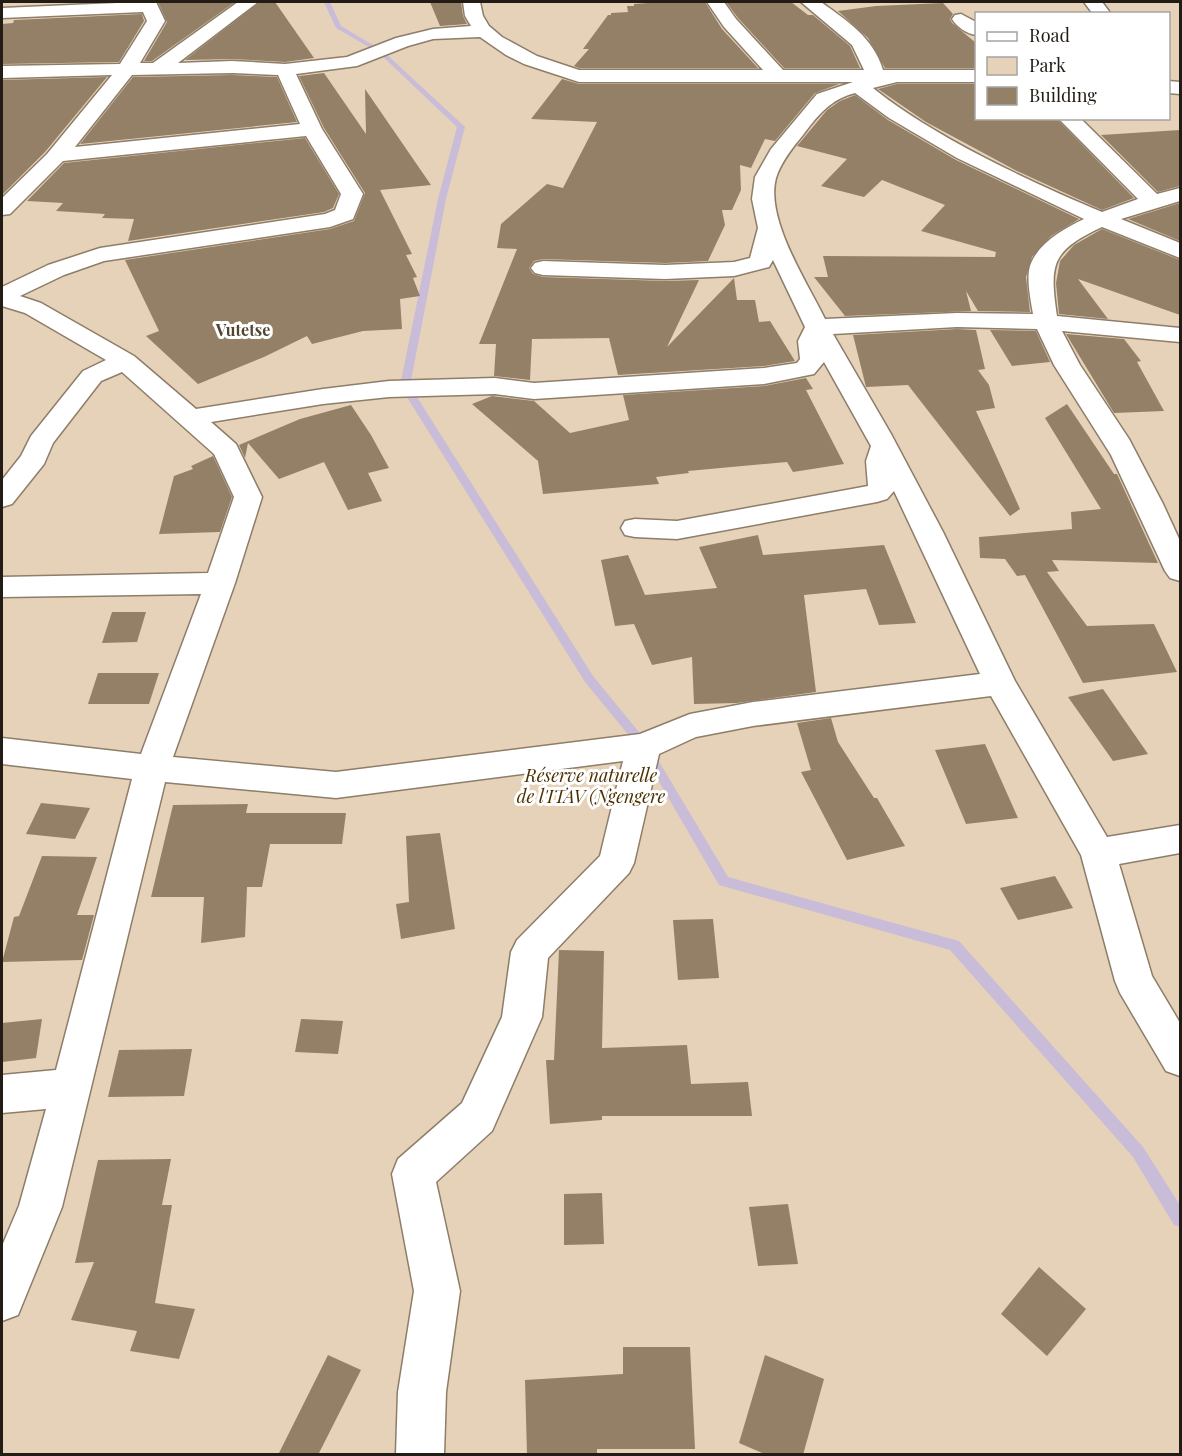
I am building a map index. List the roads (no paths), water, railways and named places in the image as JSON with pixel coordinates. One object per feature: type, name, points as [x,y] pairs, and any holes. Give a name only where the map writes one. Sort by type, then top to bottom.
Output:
[{"type":"street","points":[[157,69],[249,2]]},
{"type":"street","points":[[472,2],[474,17],[485,31],[505,47],[529,61],[579,76],[778,76],[867,80],[901,75],[975,76]]},
{"type":"street","points":[[716,2],[730,23],[778,76]]},
{"type":"street","points":[[810,2],[855,38],[869,54],[867,80],[879,104],[983,165],[1100,220],[1180,251]]},
{"type":"street","points":[[2,13],[150,4],[156,21],[145,43],[127,69],[60,155],[2,209]]},
{"type":"street","points":[[961,20],[975,29]]},
{"type":"street","points":[[2,72],[232,67],[285,70],[351,62],[402,42],[433,34],[485,31]]},
{"type":"street","points":[[2,297],[56,270],[100,255],[330,220],[345,214],[352,194],[312,129],[285,70]]},
{"type":"street","points":[[867,80],[824,98],[781,149],[766,177],[763,199],[769,228],[817,327],[929,532],[1000,683],[1098,853],[1134,981],[1180,1058]]},
{"type":"street","points":[[1070,120],[1154,202]]},
{"type":"street","points":[[60,155],[312,129]]},
{"type":"street","points":[[1180,194],[1100,220],[1076,231],[1049,255],[1042,267],[1046,322],[1057,346],[1116,439],[1180,571]]},
{"type":"street","points":[[543,268],[616,274],[663,274],[746,268],[761,262],[769,228]]},
{"type":"street","points":[[2,297],[33,308],[125,361],[226,450],[248,497],[220,583],[152,768],[40,1207],[2,1299]]},
{"type":"street","points":[[817,327],[957,320],[1046,322],[1180,335]]},
{"type":"street","points":[[191,418],[304,399],[405,386],[513,386],[534,391],[764,376],[805,369],[813,360],[810,341],[817,327]]},
{"type":"street","points":[[2,498],[34,458],[40,442],[92,376],[125,361]]},
{"type":"street","points":[[635,528],[677,530],[877,493],[882,488],[880,460],[884,446]]},
{"type":"street","points":[[2,587],[220,583]]},
{"type":"street","points":[[2,751],[336,785],[644,746],[690,726],[753,714],[1000,683]]},
{"type":"street","points":[[420,1455],[422,1392],[437,1291],[413,1174],[477,1117],[522,1017],[530,952],[616,862],[644,746]]},
{"type":"street","points":[[1098,853],[1180,839]]},
{"type":"street","points":[[2,1094],[72,1088]]},
{"type":"waterway","points":[[327,2],[338,27],[381,52],[461,127],[442,199],[405,386],[589,679],[644,746],[724,881],[954,945],[1138,1152],[1180,1219]]},
{"type":"district","name":"Vutetse","points":[[243,330]]},
{"type":"park label","name":"Réserve naturelle de l'ITAV (Ngengere","points":[[591,786]]}]
